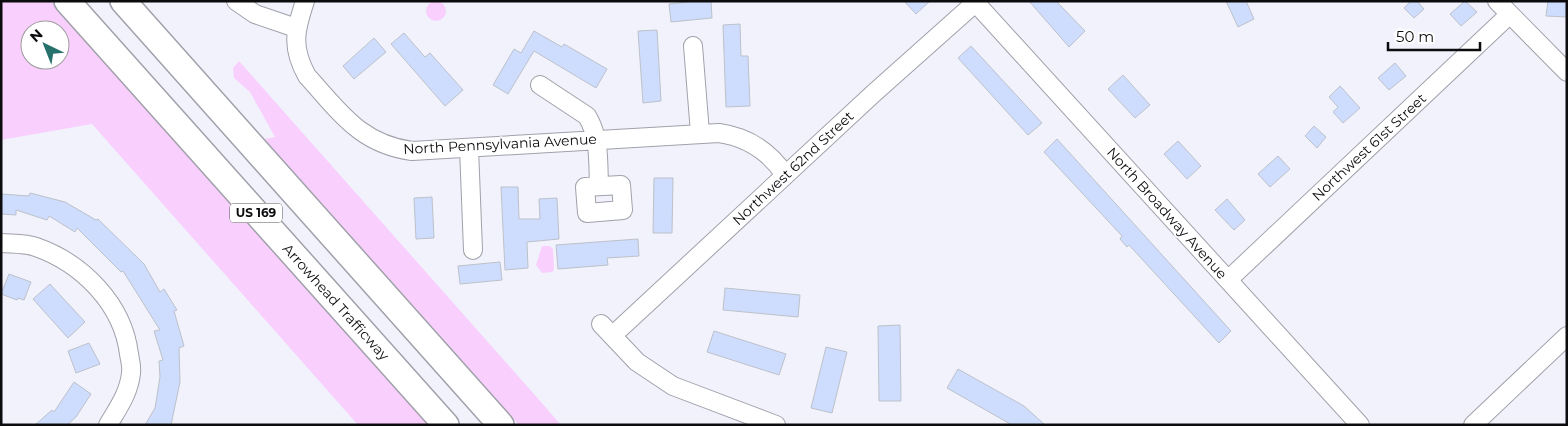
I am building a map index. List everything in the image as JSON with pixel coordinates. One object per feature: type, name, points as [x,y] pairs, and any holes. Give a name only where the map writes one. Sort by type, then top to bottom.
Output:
[{"type":"highway","name":"Arrowhead Trafficway","points":[[67,1],[446,425]]},
{"type":"highway","name":"US 169","points":[[123,1],[501,425]]},
{"type":"street","points":[[236,1],[255,14],[296,28]]},
{"type":"street","name":"North Pennsylvania Avenue","points":[[305,1],[296,28],[297,52],[307,76],[352,126],[365,136],[390,147],[412,151],[719,132],[745,140],[768,154],[785,175]]},
{"type":"street","points":[[1497,1],[1567,71]]},
{"type":"street","name":"Northwest 62nd Street","points":[[776,425],[674,386],[637,362],[606,330],[785,175],[975,2]]},
{"type":"street","name":"North Broadway Avenue","points":[[975,2],[1360,425]]},
{"type":"street","name":"Northwest 61st Street","points":[[1228,280],[1510,14]]},
{"type":"street","points":[[692,46],[700,133]]},
{"type":"street","points":[[540,84],[587,116],[597,140],[599,186]]},
{"type":"street","points":[[469,148],[473,250]]},
{"type":"street","points":[[1,243],[34,246],[65,259],[93,283],[119,314],[128,342],[132,372],[125,398],[108,425]]},
{"type":"street","points":[[1473,425],[1567,336]]},
{"type":"shaded area","points":[[1,1],[51,1],[68,20],[20,20],[20,70],[70,70],[70,22],[432,425],[358,425],[92,124],[1,140]]},
{"type":"shaded area","points":[[436,1],[443,4],[446,11],[443,18],[436,21],[429,18],[426,11],[429,4]]},
{"type":"shaded area","points":[[239,61],[561,425],[519,425],[264,139],[275,137],[250,92],[234,78],[233,68]]},
{"type":"shaded area","points":[[542,246],[550,246],[553,249],[554,270],[552,272],[542,273],[536,265]]},
{"type":"building","points":[[711,1],[712,18],[671,22],[669,4]]},
{"type":"building","points":[[904,1],[930,1],[916,14]]},
{"type":"building","points":[[1029,1],[1056,1],[1085,31],[1069,47]]},
{"type":"building","points":[[1226,1],[1246,1],[1254,19],[1238,27]]},
{"type":"building","points":[[1411,1],[1417,1],[1424,9],[1414,18],[1404,8]]},
{"type":"building","points":[[1465,1],[1477,12],[1461,26],[1450,14]]},
{"type":"building","points":[[1548,1],[1567,1],[1567,17],[1546,16]]},
{"type":"building","points":[[740,24],[741,56],[748,56],[750,106],[726,107],[723,25]]},
{"type":"building","points":[[657,30],[661,101],[643,103],[638,31]]},
{"type":"building","points":[[534,31],[562,47],[564,44],[607,69],[596,88],[534,51],[508,94],[493,85],[514,49],[521,53]]},
{"type":"building","points":[[404,33],[425,57],[430,53],[463,90],[445,106],[391,44]]},
{"type":"building","points":[[374,38],[386,52],[354,79],[343,66]]},
{"type":"building","points":[[971,46],[1042,123],[1028,135],[958,58]]},
{"type":"building","points":[[1395,63],[1406,76],[1389,90],[1378,78]]},
{"type":"building","points":[[1123,75],[1150,105],[1135,118],[1108,89]]},
{"type":"building","points":[[1340,86],[1360,108],[1343,123],[1333,112],[1338,107],[1329,97]]},
{"type":"building","points":[[1314,126],[1326,137],[1317,148],[1305,136]]},
{"type":"building","points":[[1057,139],[1231,331],[1219,343],[1129,245],[1127,247],[1120,239],[1122,236],[1044,152]]},
{"type":"building","points":[[1178,141],[1201,166],[1187,179],[1164,154]]},
{"type":"building","points":[[1278,156],[1290,169],[1270,187],[1258,174]]},
{"type":"building","points":[[654,178],[673,178],[672,233],[653,233]]},
{"type":"building","points":[[501,187],[518,187],[519,219],[540,219],[539,199],[557,198],[559,239],[527,242],[528,268],[505,270]]},
{"type":"building","points":[[30,193],[65,202],[96,220],[98,219],[144,264],[160,292],[164,289],[177,310],[174,311],[184,346],[179,348],[180,382],[171,425],[145,425],[155,408],[160,377],[159,361],[163,360],[154,331],[160,330],[123,271],[121,272],[77,228],[75,232],[49,216],[47,220],[16,210],[16,215],[1,214],[1,194],[29,196]]},
{"type":"building","points":[[432,197],[434,238],[416,239],[414,198]]},
{"type":"building","points":[[1227,199],[1245,220],[1234,230],[1215,210]]},
{"type":"building","points":[[638,239],[639,256],[607,258],[608,265],[558,269],[556,245]]},
{"type":"building","points":[[500,262],[502,280],[460,284],[458,266]]},
{"type":"building","points":[[9,274],[31,282],[24,300],[18,298],[17,300],[1,294]]},
{"type":"building","points":[[50,284],[85,322],[68,338],[33,299]]},
{"type":"building","points":[[725,288],[800,295],[798,317],[723,310]]},
{"type":"building","points":[[900,325],[901,401],[879,401],[878,326]]},
{"type":"building","points":[[714,331],[786,354],[779,375],[707,352]]},
{"type":"building","points":[[89,343],[100,364],[76,373],[68,351]]},
{"type":"building","points":[[826,347],[847,352],[832,413],[811,408]]},
{"type":"building","points":[[958,369],[1024,406],[1045,425],[1012,425],[947,388]]},
{"type":"building","points":[[74,382],[91,394],[76,417],[67,425],[35,425],[52,410],[54,412]]}]
